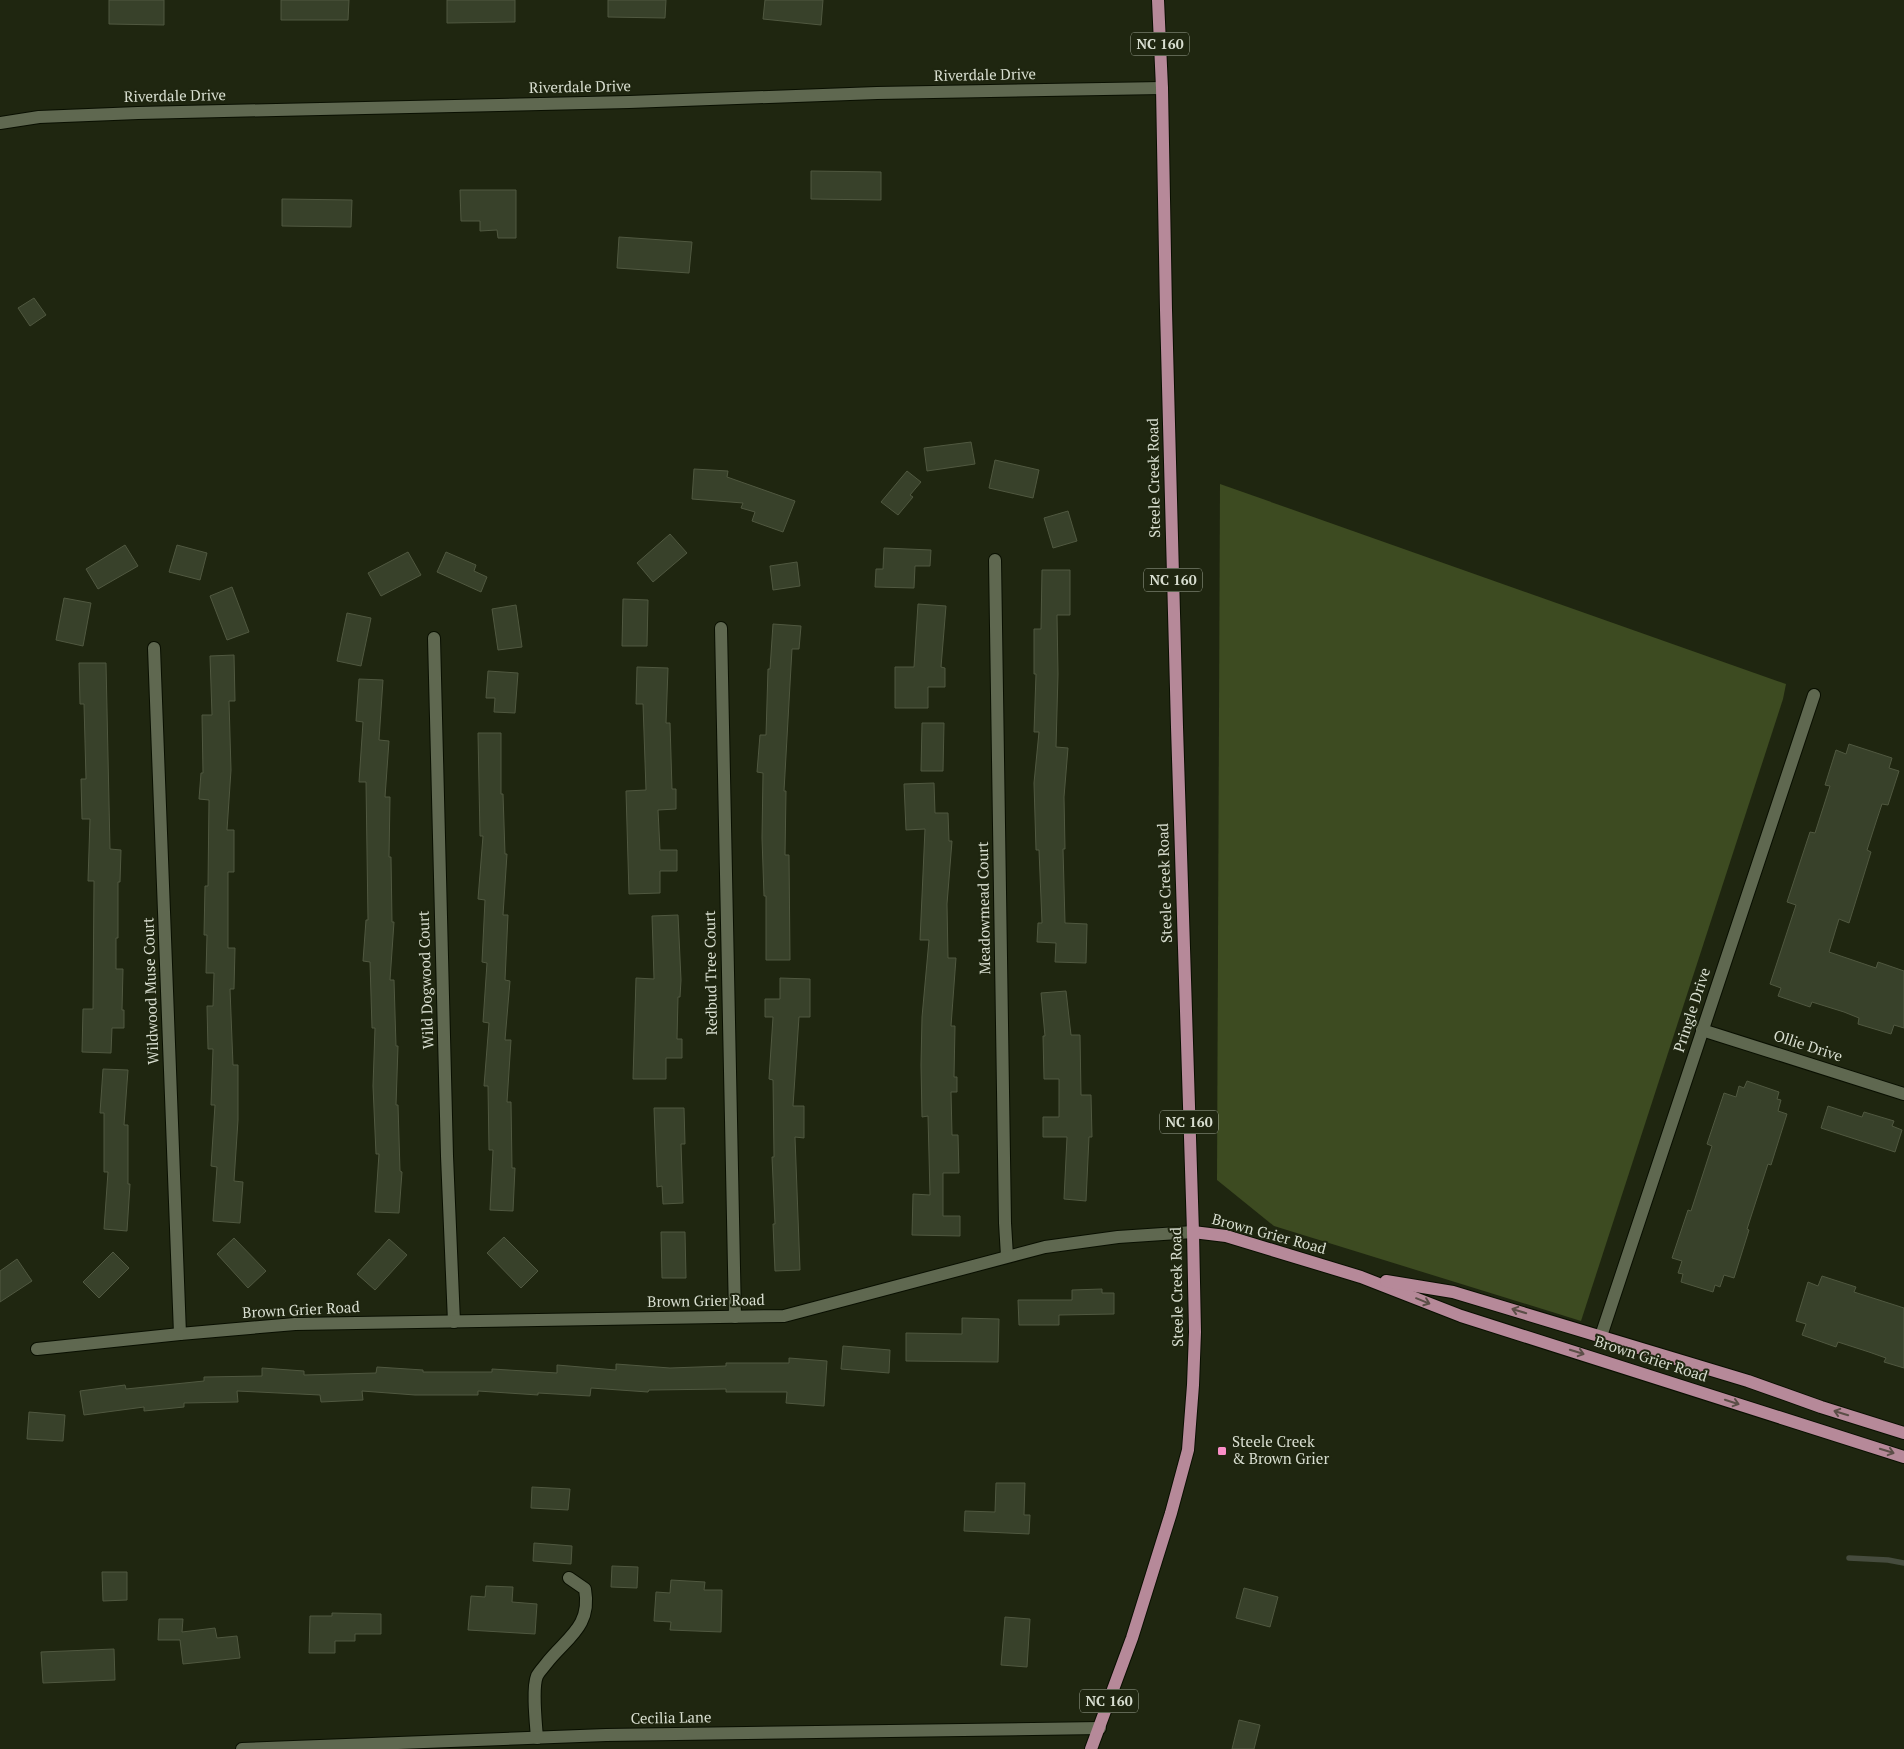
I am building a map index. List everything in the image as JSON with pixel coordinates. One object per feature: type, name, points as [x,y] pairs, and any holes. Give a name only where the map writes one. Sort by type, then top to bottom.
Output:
[{"type":"main road","name":"Steele Creek Road","points":[[1091,1749],[1132,1638],[1156,1564],[1188,1450],[1193,1385],[1195,1332],[1193,1232],[1176,697],[1162,88],[1158,0]]},
{"type":"main road","name":"Brown Grier Road","points":[[1193,1232],[1226,1236],[1362,1277],[1461,1316],[1904,1457]]},
{"type":"main road","name":"Brown Grier Road","points":[[1362,1277],[1453,1292],[1748,1381],[1821,1407],[1904,1433]]},
{"type":"street","name":"Riverdale Drive","points":[[0,123],[39,117],[138,113],[629,102],[877,93],[1162,88]]},
{"type":"street","name":"Meadowmead Court","points":[[995,560],[1004,1223],[1008,1256]]},
{"type":"street","name":"Redbud Tree Court","points":[[721,628],[735,1317]]},
{"type":"street","name":"Wild Dogwood Court","points":[[434,638],[447,1156],[454,1322]]},
{"type":"street","name":"Wildwood Muse Court","points":[[154,648],[180,1334]]},
{"type":"street","name":"Pringle Drive","points":[[1601,1336],[1814,695]]},
{"type":"street","name":"Ollie Drive","points":[[1702,1030],[1904,1094]]},
{"type":"street","name":"Brown Grier Road","points":[[37,1349],[295,1324],[784,1316],[918,1282],[1008,1256],[1072,1242],[1193,1232]]},
{"type":"street","points":[[536,1738],[535,1690],[537,1677],[552,1656],[576,1633],[584,1615],[587,1598],[585,1589],[569,1578]]},
{"type":"street","name":"Cecilia Lane","points":[[242,1749],[606,1736],[1100,1728]]},
{"type":"green space","points":[[1220,484],[1786,684],[1783,699],[1581,1321],[1274,1226],[1217,1180]]},
{"type":"building","points":[[109,0],[164,0],[164,25],[109,24]]},
{"type":"building","points":[[281,0],[349,0],[348,20],[281,20]]},
{"type":"building","points":[[447,0],[515,0],[515,22],[447,23]]},
{"type":"building","points":[[608,0],[666,0],[665,18],[608,17]]},
{"type":"building","points":[[765,0],[823,0],[821,25],[763,19]]},
{"type":"building","points":[[811,171],[881,172],[881,200],[811,199]]},
{"type":"building","points":[[460,190],[516,190],[516,238],[498,238],[497,230],[480,231],[480,221],[461,221]]},
{"type":"building","points":[[282,199],[352,200],[351,227],[282,226]]},
{"type":"building","points":[[619,237],[692,242],[689,273],[617,268]]},
{"type":"building","points":[[34,298],[46,315],[30,326],[18,308]]},
{"type":"building","points":[[971,442],[975,464],[927,471],[924,448]]},
{"type":"building","points":[[995,460],[1039,470],[1033,498],[989,488]]},
{"type":"building","points":[[694,469],[728,471],[727,477],[795,501],[783,532],[752,521],[755,512],[741,508],[743,503],[692,499]]},
{"type":"building","points":[[907,471],[921,482],[910,495],[913,497],[898,515],[881,502]]},
{"type":"building","points":[[1068,511],[1077,541],[1053,548],[1044,518]]},
{"type":"building","points":[[670,534],[687,553],[653,582],[637,563]]},
{"type":"building","points":[[125,545],[138,566],[98,589],[86,569]]},
{"type":"building","points":[[177,545],[207,553],[200,580],[169,572]]},
{"type":"building","points":[[884,548],[931,550],[930,566],[915,566],[914,588],[875,587],[876,569],[883,569]]},
{"type":"building","points":[[408,552],[421,575],[381,596],[368,573]]},
{"type":"building","points":[[446,552],[476,565],[474,571],[487,577],[481,592],[437,572]]},
{"type":"building","points":[[797,562],[800,586],[773,590],[770,566]]},
{"type":"building","points":[[1042,570],[1070,570],[1070,615],[1057,615],[1056,747],[1068,748],[1064,797],[1065,849],[1063,849],[1065,923],[1087,924],[1086,963],[1055,962],[1056,943],[1037,942],[1038,923],[1042,923],[1039,850],[1036,850],[1034,783],[1039,732],[1034,732],[1036,674],[1034,674],[1034,629],[1041,629]]},
{"type":"building","points":[[232,587],[249,632],[227,640],[210,596]]},
{"type":"building","points":[[64,598],[91,603],[83,646],[56,640]]},
{"type":"building","points":[[623,599],[648,600],[647,646],[622,646]]},
{"type":"building","points":[[918,604],[946,606],[941,667],[945,668],[945,687],[928,687],[928,708],[895,708],[895,667],[914,667]]},
{"type":"building","points":[[516,605],[522,647],[498,650],[492,609]]},
{"type":"building","points":[[347,613],[371,618],[361,666],[337,661]]},
{"type":"building","points":[[773,624],[801,626],[799,649],[792,649],[784,791],[786,791],[785,855],[789,855],[790,960],[766,960],[766,896],[764,896],[762,838],[763,773],[757,772],[760,735],[766,735],[768,669],[770,669]]},
{"type":"building","points":[[234,655],[235,701],[229,701],[231,770],[227,830],[234,830],[234,872],[228,872],[228,948],[235,948],[234,989],[230,989],[233,1065],[238,1065],[238,1120],[234,1181],[243,1182],[240,1223],[213,1221],[217,1167],[211,1166],[215,1105],[211,1105],[213,1049],[208,1049],[207,1006],[213,1006],[214,973],[206,973],[207,935],[204,935],[205,886],[208,886],[209,800],[199,799],[201,773],[203,773],[202,715],[212,715],[210,656]]},
{"type":"building","points":[[79,663],[106,663],[110,849],[121,850],[120,882],[118,882],[116,969],[123,969],[122,1010],[124,1010],[124,1028],[112,1028],[111,1053],[82,1052],[83,1009],[93,1009],[94,881],[88,881],[90,819],[82,819],[81,779],[86,779],[84,704],[80,704]]},
{"type":"building","points":[[637,667],[668,668],[666,723],[670,723],[672,789],[676,789],[676,809],[658,810],[660,850],[677,850],[677,871],[660,871],[660,893],[629,894],[626,791],[646,790],[643,704],[636,704]]},
{"type":"building","points":[[488,671],[518,673],[515,713],[494,712],[495,698],[486,698]]},
{"type":"building","points":[[359,679],[383,680],[379,740],[389,741],[385,797],[390,797],[389,857],[391,857],[392,922],[394,922],[390,980],[394,980],[396,1046],[398,1046],[396,1105],[398,1105],[400,1171],[402,1172],[399,1213],[375,1212],[379,1154],[376,1154],[373,1086],[375,1028],[372,1028],[370,962],[363,961],[366,920],[368,920],[366,782],[359,782],[363,722],[356,721]]},
{"type":"building","points":[[922,723],[944,723],[943,771],[921,771]]},
{"type":"building","points":[[478,733],[501,733],[501,794],[503,794],[505,854],[507,854],[503,915],[508,915],[505,980],[510,981],[505,1040],[511,1040],[507,1102],[511,1102],[512,1168],[515,1168],[513,1211],[490,1210],[493,1150],[489,1150],[488,1086],[484,1086],[489,1023],[483,1022],[487,963],[482,962],[485,900],[478,899],[483,836],[480,836]]},
{"type":"building","points":[[1849,744],[1892,758],[1889,768],[1899,771],[1888,805],[1882,804],[1877,819],[1867,850],[1871,852],[1849,923],[1839,919],[1829,952],[1876,968],[1878,962],[1904,971],[1904,1028],[1894,1025],[1891,1034],[1858,1024],[1859,1018],[1844,1012],[1812,1002],[1810,1007],[1778,996],[1781,988],[1770,984],[1796,905],[1787,902],[1810,832],[1815,833],[1830,786],[1825,785],[1836,750],[1846,754]]},
{"type":"building","points":[[934,783],[935,813],[948,813],[949,841],[952,841],[947,904],[948,958],[956,958],[951,1026],[955,1026],[954,1077],[957,1077],[957,1092],[951,1092],[952,1135],[958,1135],[959,1173],[943,1173],[943,1216],[960,1216],[960,1236],[912,1235],[913,1194],[930,1195],[928,1116],[922,1117],[921,1065],[922,1017],[929,940],[920,940],[925,829],[906,830],[904,784]]},
{"type":"building","points":[[678,915],[681,980],[680,997],[678,997],[677,1039],[682,1039],[682,1058],[666,1058],[666,1079],[633,1079],[636,978],[654,979],[652,916]]},
{"type":"building","points":[[780,978],[810,979],[810,1017],[799,1017],[793,1106],[804,1106],[804,1138],[795,1137],[800,1270],[775,1271],[772,1157],[774,1157],[773,1080],[769,1079],[773,1017],[765,1017],[765,999],[780,999]]},
{"type":"building","points":[[1066,991],[1071,1035],[1080,1035],[1081,1095],[1091,1095],[1092,1137],[1089,1137],[1086,1201],[1064,1199],[1067,1137],[1043,1137],[1043,1117],[1059,1117],[1059,1079],[1044,1079],[1043,1036],[1045,1036],[1041,993]]},
{"type":"building","points":[[103,1069],[128,1070],[124,1125],[128,1125],[128,1184],[130,1184],[127,1231],[104,1229],[108,1172],[104,1172],[104,1113],[100,1113]]},
{"type":"building","points":[[1747,1081],[1779,1092],[1777,1099],[1781,1100],[1778,1111],[1787,1114],[1771,1165],[1768,1164],[1747,1229],[1749,1230],[1734,1278],[1724,1275],[1720,1287],[1715,1285],[1713,1292],[1681,1282],[1683,1274],[1678,1273],[1682,1261],[1672,1258],[1688,1210],[1691,1211],[1712,1146],[1707,1144],[1724,1093],[1736,1097],[1739,1086],[1744,1088]]},
{"type":"building","points":[[1828,1106],[1862,1117],[1864,1112],[1894,1121],[1892,1126],[1902,1130],[1895,1152],[1821,1128]]},
{"type":"building","points":[[654,1108],[684,1108],[685,1144],[681,1144],[683,1203],[663,1204],[662,1186],[657,1187]]},
{"type":"building","points":[[661,1232],[685,1232],[686,1278],[662,1278]]},
{"type":"building","points":[[504,1237],[538,1271],[521,1288],[487,1253]]},
{"type":"building","points":[[234,1238],[266,1271],[248,1288],[217,1254]]},
{"type":"building","points":[[389,1239],[407,1255],[375,1290],[357,1274]]},
{"type":"building","points":[[113,1252],[129,1268],[99,1298],[83,1282]]},
{"type":"building","points":[[17,1259],[32,1281],[0,1302],[0,1271]]},
{"type":"building","points":[[1822,1276],[1856,1287],[1854,1292],[1904,1308],[1904,1368],[1884,1362],[1886,1358],[1869,1352],[1838,1342],[1836,1347],[1802,1335],[1806,1324],[1796,1321],[1808,1282],[1818,1286]]},
{"type":"building","points":[[1102,1289],[1102,1293],[1114,1293],[1114,1314],[1059,1315],[1059,1325],[1019,1325],[1018,1300],[1072,1300],[1072,1290]]},
{"type":"building","points":[[962,1318],[999,1319],[998,1362],[906,1361],[906,1333],[962,1334]]},
{"type":"building","points":[[843,1346],[890,1350],[889,1373],[841,1369]]},
{"type":"building","points":[[789,1358],[827,1361],[824,1406],[786,1403],[787,1392],[726,1392],[726,1389],[649,1390],[648,1392],[591,1388],[590,1396],[478,1391],[478,1395],[415,1395],[362,1391],[363,1400],[321,1402],[320,1395],[237,1391],[238,1402],[184,1403],[184,1407],[144,1411],[144,1407],[84,1415],[80,1391],[125,1385],[126,1389],[204,1381],[204,1377],[262,1376],[262,1368],[304,1371],[304,1375],[376,1373],[377,1367],[423,1370],[423,1372],[492,1372],[492,1369],[557,1373],[557,1365],[616,1370],[616,1364],[670,1368],[726,1366],[726,1363],[789,1363]]},
{"type":"building","points":[[29,1412],[65,1415],[63,1441],[27,1439]]},
{"type":"building","points":[[996,1483],[1025,1483],[1024,1515],[1030,1515],[1029,1534],[964,1531],[965,1511],[995,1512]]},
{"type":"building","points":[[532,1487],[570,1489],[568,1510],[531,1508]]},
{"type":"building","points":[[534,1543],[572,1546],[571,1564],[533,1561]]},
{"type":"building","points":[[612,1566],[638,1567],[637,1588],[611,1587]]},
{"type":"building","points":[[102,1572],[127,1572],[127,1600],[103,1601]]},
{"type":"building","points":[[671,1580],[705,1582],[704,1590],[722,1590],[721,1632],[670,1630],[671,1622],[654,1621],[656,1592],[670,1593]]},
{"type":"building","points":[[486,1586],[513,1587],[512,1602],[537,1604],[535,1634],[468,1630],[471,1596],[485,1597]]},
{"type":"building","points":[[1244,1588],[1278,1597],[1270,1627],[1236,1618]]},
{"type":"building","points":[[332,1613],[381,1614],[381,1634],[355,1634],[355,1641],[335,1641],[335,1653],[309,1653],[310,1616],[332,1616]]},
{"type":"building","points":[[1005,1617],[1030,1619],[1027,1667],[1001,1665]]},
{"type":"building","points":[[159,1619],[183,1619],[182,1632],[215,1628],[217,1638],[237,1636],[240,1658],[183,1664],[180,1640],[158,1640]]},
{"type":"building","points":[[114,1649],[115,1680],[43,1683],[41,1652]]},
{"type":"building","points":[[1239,1720],[1260,1725],[1254,1749],[1232,1749]]},
{"type":"waterway","points":[[1849,1558],[1888,1560],[1904,1563]]},
{"type":"place","name":"Steele Creek & Brown Grier","points":[[1222,1451]]}]
